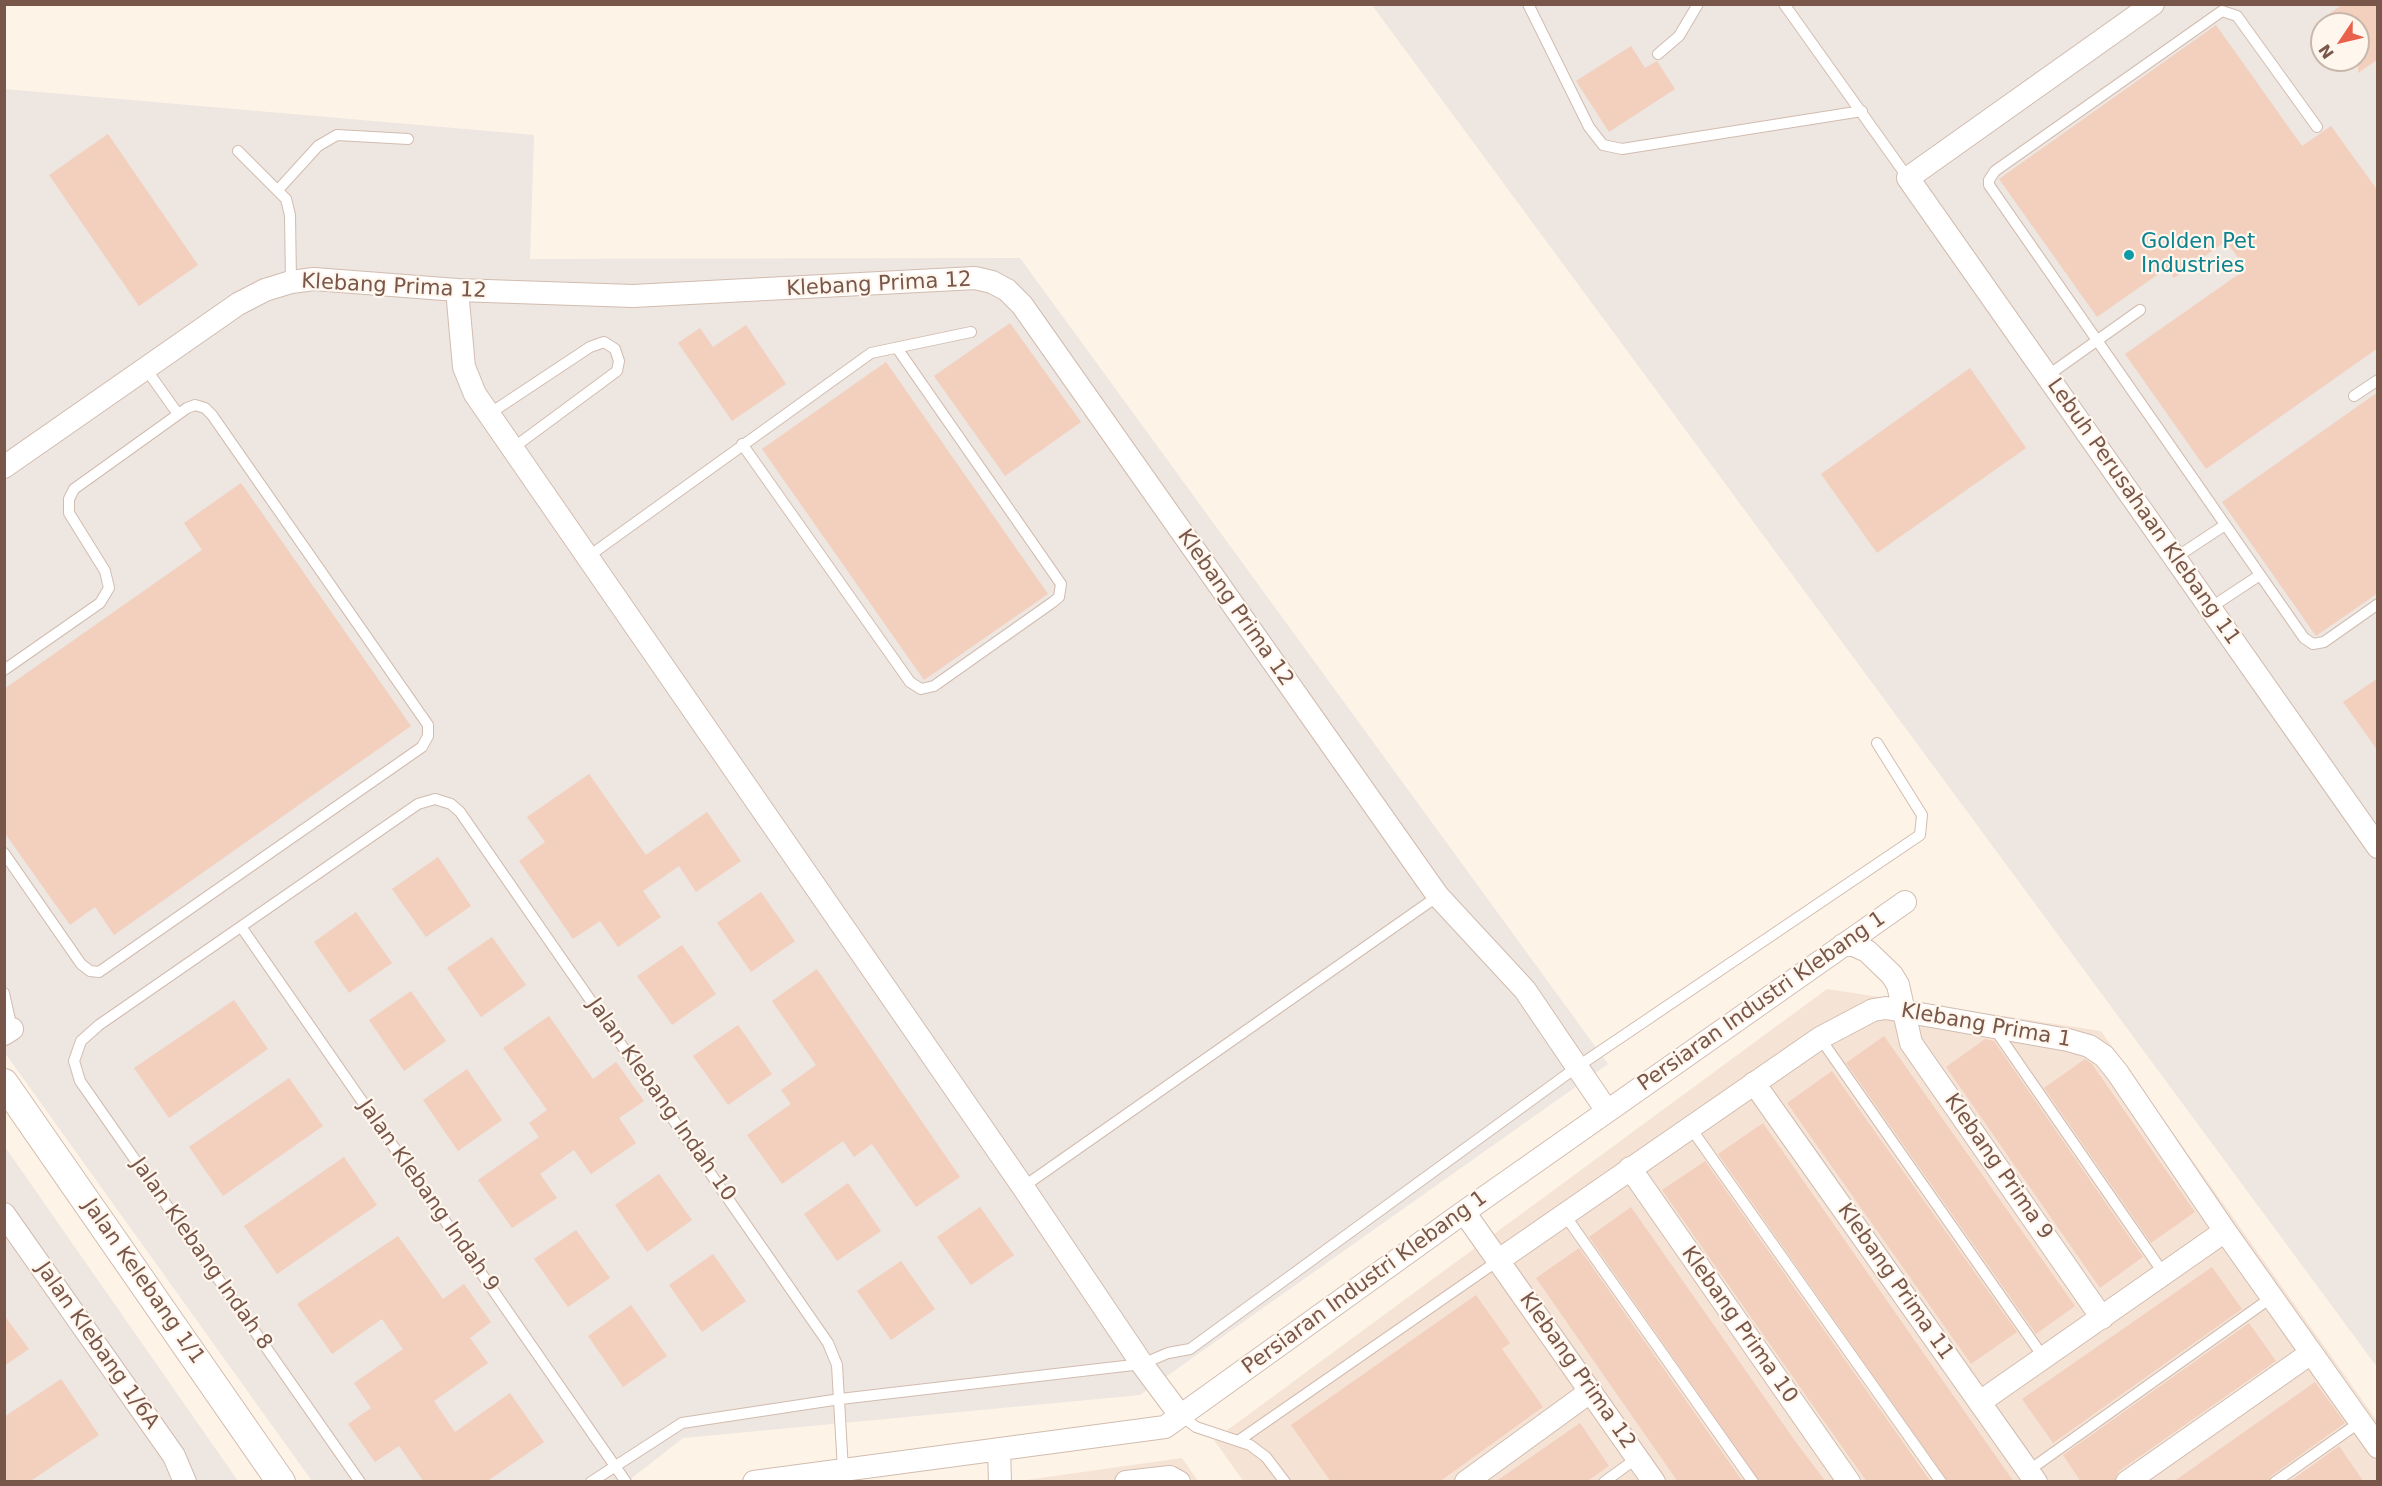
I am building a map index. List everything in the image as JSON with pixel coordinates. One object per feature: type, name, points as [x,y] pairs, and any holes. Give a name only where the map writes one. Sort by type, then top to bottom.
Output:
[{"type":"street","points":[[1908,178],[2153,4]]},
{"type":"street","name":"Lebuh Perusahaan Klebang 11","points":[[1908,178],[2378,847]]},
{"type":"street","name":"Klebang Prima 12","points":[[4,467],[238,304],[265,290],[291,282],[314,279],[457,290],[633,296],[975,278],[1007,290],[1022,305],[1438,896],[1525,990],[1607,1111]]},
{"type":"street","points":[[457,290],[464,367],[475,394],[1023,1187],[1142,1364],[1180,1415]]},
{"type":"street","name":"Persiaran Industri Klebang 1","points":[[754,1482],[1161,1428],[1905,902]]},
{"type":"street","name":"Klebang Prima 9","points":[[1843,945],[1854,945],[1884,965],[1898,985],[1911,1043],[2103,1318]]},
{"type":"street","name":"Klebang Prima 1","points":[[1499,1260],[1689,1126],[1820,1038],[1873,1010],[1886,1008],[2068,1040],[2089,1046],[2104,1056],[2117,1072],[2226,1232],[2378,1447]]},
{"type":"street","name":"Jalan Kelebang 1/1","points":[[4,1083],[279,1477]]},
{"type":"street","name":"Klebang Prima 11","points":[[1754,1083],[2032,1476]]},
{"type":"street","name":"Klebang Prima 10","points":[[1630,1168],[1849,1482]]},
{"type":"street","name":"Klebang Prima 12","points":[[1464,1212],[1654,1482]]},
{"type":"street","name":"Jalan Klebang 1/6A","points":[[4,1214],[174,1456],[185,1482]]},
{"type":"street","points":[[1980,1402],[2226,1232]]},
{"type":"street","points":[[2127,1482],[2311,1353]]},
{"type":"street","points":[[1466,1482],[1591,1391]]},
{"type":"street","points":[[999,1449],[1000,1482]]},
{"type":"street","points":[[1126,1482],[1170,1477],[1179,1482]]},
{"type":"lane","points":[[1528,4],[1589,128],[1603,145],[1622,149],[1862,111]]},
{"type":"lane","points":[[1658,54],[1679,36],[1698,4]]},
{"type":"lane","points":[[1784,4],[1908,178]]},
{"type":"lane","points":[[2317,127],[2236,16],[2222,10],[1995,171],[1989,180],[1992,190],[2304,638],[2313,644],[2324,642],[2378,604]]},
{"type":"lane","points":[[278,190],[318,146],[337,135],[408,139]]},
{"type":"lane","points":[[238,151],[286,199],[290,214],[291,282]]},
{"type":"lane","points":[[2047,376],[2140,310]]},
{"type":"lane","points":[[589,556],[871,353],[971,332]]},
{"type":"lane","points":[[489,414],[590,346],[604,342],[615,349],[619,361],[617,371],[513,448]]},
{"type":"lane","points":[[742,444],[910,682],[921,689],[934,686],[1053,603],[1059,597],[1061,584],[897,348]]},
{"type":"lane","points":[[146,369],[178,414]]},
{"type":"lane","points":[[2354,396],[2378,380]]},
{"type":"lane","points":[[4,670],[100,603],[109,588],[105,571],[69,513],[69,499],[74,489],[178,414],[195,405],[205,408],[212,415],[428,725],[428,736],[422,747],[99,972],[90,971],[81,964],[4,853]]},
{"type":"lane","points":[[2175,558],[2225,525]]},
{"type":"lane","points":[[2210,608],[2260,575]]},
{"type":"lane","points":[[591,1482],[682,1423],[840,1399],[1142,1364],[1168,1353],[1190,1349],[1577,1067],[1920,835],[1922,815],[1877,743]]},
{"type":"lane","name":"Jalan Klebang Indah 10","points":[[396,819],[418,804],[435,799],[451,804],[460,812],[813,1319],[828,1343],[837,1365],[843,1470]]},
{"type":"lane","name":"Jalan Klebang Indah 8","points":[[360,1482],[80,1081],[75,1071],[76,1050],[81,1041],[99,1025],[396,819]]},
{"type":"lane","points":[[1023,1187],[1438,896]]},
{"type":"lane","name":"Jalan Klebang Indah 9","points":[[242,928],[626,1482]]},
{"type":"lane","points":[[4,993],[8,1031]]},
{"type":"lane","points":[[1992,1026],[2164,1275]]},
{"type":"lane","points":[[1820,1038],[2044,1358]]},
{"type":"lane","points":[[1689,1126],[1941,1482]]},
{"type":"lane","points":[[1564,1214],[1753,1482]]},
{"type":"lane","points":[[1238,1441],[1499,1260]]},
{"type":"lane","points":[[2032,1476],[2272,1297]]},
{"type":"lane","points":[[1180,1415],[1196,1427],[1250,1445],[1266,1457],[1285,1482]]},
{"type":"lane","points":[[2275,1482],[2360,1422]]},
{"type":"lane","points":[[1604,1482],[1637,1458]]},
{"type":"shaded area","points":[[1372,5],[2377,5],[2377,1367]]},
{"type":"shaded area","points":[[4,89],[534,135],[530,259],[1020,258],[1608,1064],[1140,1395],[683,1438],[628,1481],[312,1481],[5,1053]]},
{"type":"shaded area","points":[[1827,989],[2101,1031],[2377,1421],[2378,1481],[1244,1482],[1214,1440]]},
{"type":"shaded area","points":[[5,1147],[238,1481],[5,1481]]},
{"type":"shaded area","points":[[1182,1458],[1198,1481],[1012,1482]]},
{"type":"building","points":[[2343,4],[2378,4],[2378,59],[2370,65],[2370,12],[2332,12]]},
{"type":"building","name":"Golden Pet Industries","points":[[2216,25],[2302,146],[2331,126],[2378,191],[2378,348],[2206,469],[2125,354],[2246,269],[2226,241],[2174,278],[2167,268],[2097,317],[1999,179]]},
{"type":"building","points":[[1631,46],[1645,68],[1657,61],[1675,89],[1609,132],[1576,81]]},
{"type":"building","points":[[108,134],[198,265],[139,306],[49,175]]},
{"type":"building","points":[[1010,323],[1081,422],[1005,476],[934,376]]},
{"type":"building","points":[[746,325],[786,384],[732,421],[678,343],[700,328],[713,347]]},
{"type":"building","points":[[886,362],[1048,594],[924,680],[762,449]]},
{"type":"building","points":[[1970,368],[2026,448],[1877,553],[1821,474]]},
{"type":"building","points":[[2378,392],[2378,593],[2316,636],[2222,502]]},
{"type":"building","points":[[241,483],[411,726],[114,935],[95,907],[70,925],[4,832],[4,689],[202,550],[184,523]]},
{"type":"building","points":[[2378,678],[2378,751],[2343,702]]},
{"type":"building","points":[[589,774],[646,855],[707,812],[741,861],[696,892],[679,866],[643,891],[661,917],[618,947],[600,921],[573,939],[519,861],[545,842],[527,817]]},
{"type":"building","points":[[438,857],[471,906],[426,937],[392,889]]},
{"type":"building","points":[[761,892],[795,941],[751,972],[717,923]]},
{"type":"building","points":[[356,912],[392,963],[349,993],[314,942]]},
{"type":"building","points":[[492,937],[526,985],[481,1017],[447,968]]},
{"type":"building","points":[[682,945],[716,994],[672,1025],[637,976]]},
{"type":"building","points":[[817,969],[960,1177],[916,1207],[872,1144],[854,1157],[843,1141],[782,1184],[747,1135],[791,1104],[781,1090],[816,1065],[772,1001]]},
{"type":"building","points":[[411,991],[446,1041],[404,1071],[369,1020]]},
{"type":"building","points":[[234,1000],[268,1049],[169,1118],[134,1068]]},
{"type":"building","points":[[549,1016],[593,1079],[616,1062],[644,1101],[619,1118],[636,1143],[591,1174],[574,1150],[540,1174],[557,1198],[512,1228],[478,1180],[539,1137],[529,1123],[547,1110],[503,1048]]},
{"type":"building","points":[[738,1025],[772,1074],[728,1105],[693,1056]]},
{"type":"building","points":[[1884,1036],[2075,1306],[2036,1334],[1846,1063]]},
{"type":"building","points":[[1985,1039],[1994,1041],[2143,1257],[2100,1288],[1946,1067]]},
{"type":"building","points":[[2085,1059],[2092,1064],[2195,1212],[2151,1243],[2044,1088]]},
{"type":"building","points":[[467,1069],[502,1120],[458,1151],[423,1100]]},
{"type":"building","points":[[1832,1071],[2017,1332],[1971,1364],[1787,1103]]},
{"type":"building","points":[[289,1078],[323,1126],[223,1196],[189,1147]]},
{"type":"building","points":[[1763,1123],[2014,1482],[1948,1482],[1718,1154]]},
{"type":"building","points":[[344,1157],[377,1205],[277,1274],[244,1226]]},
{"type":"building","points":[[1705,1161],[1931,1482],[1867,1482],[1816,1410],[1662,1190]]},
{"type":"building","points":[[659,1174],[692,1220],[647,1252],[615,1205]]},
{"type":"building","points":[[848,1183],[881,1231],[837,1261],[804,1214]]},
{"type":"building","points":[[980,1207],[1014,1255],[971,1285],[937,1237]]},
{"type":"building","points":[[1631,1207],[1826,1482],[1760,1482],[1589,1237]]},
{"type":"building","points":[[576,1230],[610,1278],[568,1307],[534,1259]]},
{"type":"building","points":[[398,1236],[443,1299],[464,1284],[491,1322],[470,1338],[488,1363],[434,1401],[455,1432],[510,1393],[544,1442],[486,1482],[424,1482],[399,1446],[375,1462],[348,1424],[371,1408],[354,1383],[403,1349],[382,1319],[332,1354],[297,1304]]},
{"type":"building","points":[[1579,1248],[1743,1482],[1678,1482],[1536,1278]]},
{"type":"building","points":[[713,1254],[746,1301],[702,1332],[669,1285]]},
{"type":"building","points":[[901,1261],[935,1309],[891,1340],[857,1291]]},
{"type":"building","points":[[2212,1267],[2242,1309],[2053,1443],[2022,1399]]},
{"type":"building","points":[[1476,1295],[1510,1343],[1502,1349],[1543,1407],[1439,1482],[1331,1482],[1291,1425]]},
{"type":"building","points":[[631,1305],[667,1356],[623,1387],[588,1336]]},
{"type":"building","points":[[4,1315],[29,1349],[4,1366]]},
{"type":"building","points":[[2249,1323],[2276,1361],[2119,1471],[2114,1482],[2081,1482],[2063,1455]]},
{"type":"building","points":[[61,1379],[99,1435],[29,1482],[4,1482],[4,1417]]},
{"type":"building","points":[[2315,1382],[2345,1423],[2271,1476],[2268,1482],[2173,1482]]},
{"type":"building","points":[[1580,1423],[1609,1466],[1586,1482],[1495,1482]]},
{"type":"building","points":[[2339,1446],[2364,1482],[2289,1482]]},
{"type":"place","name":"Golden Pet Industries","points":[[2129,255]]}]
